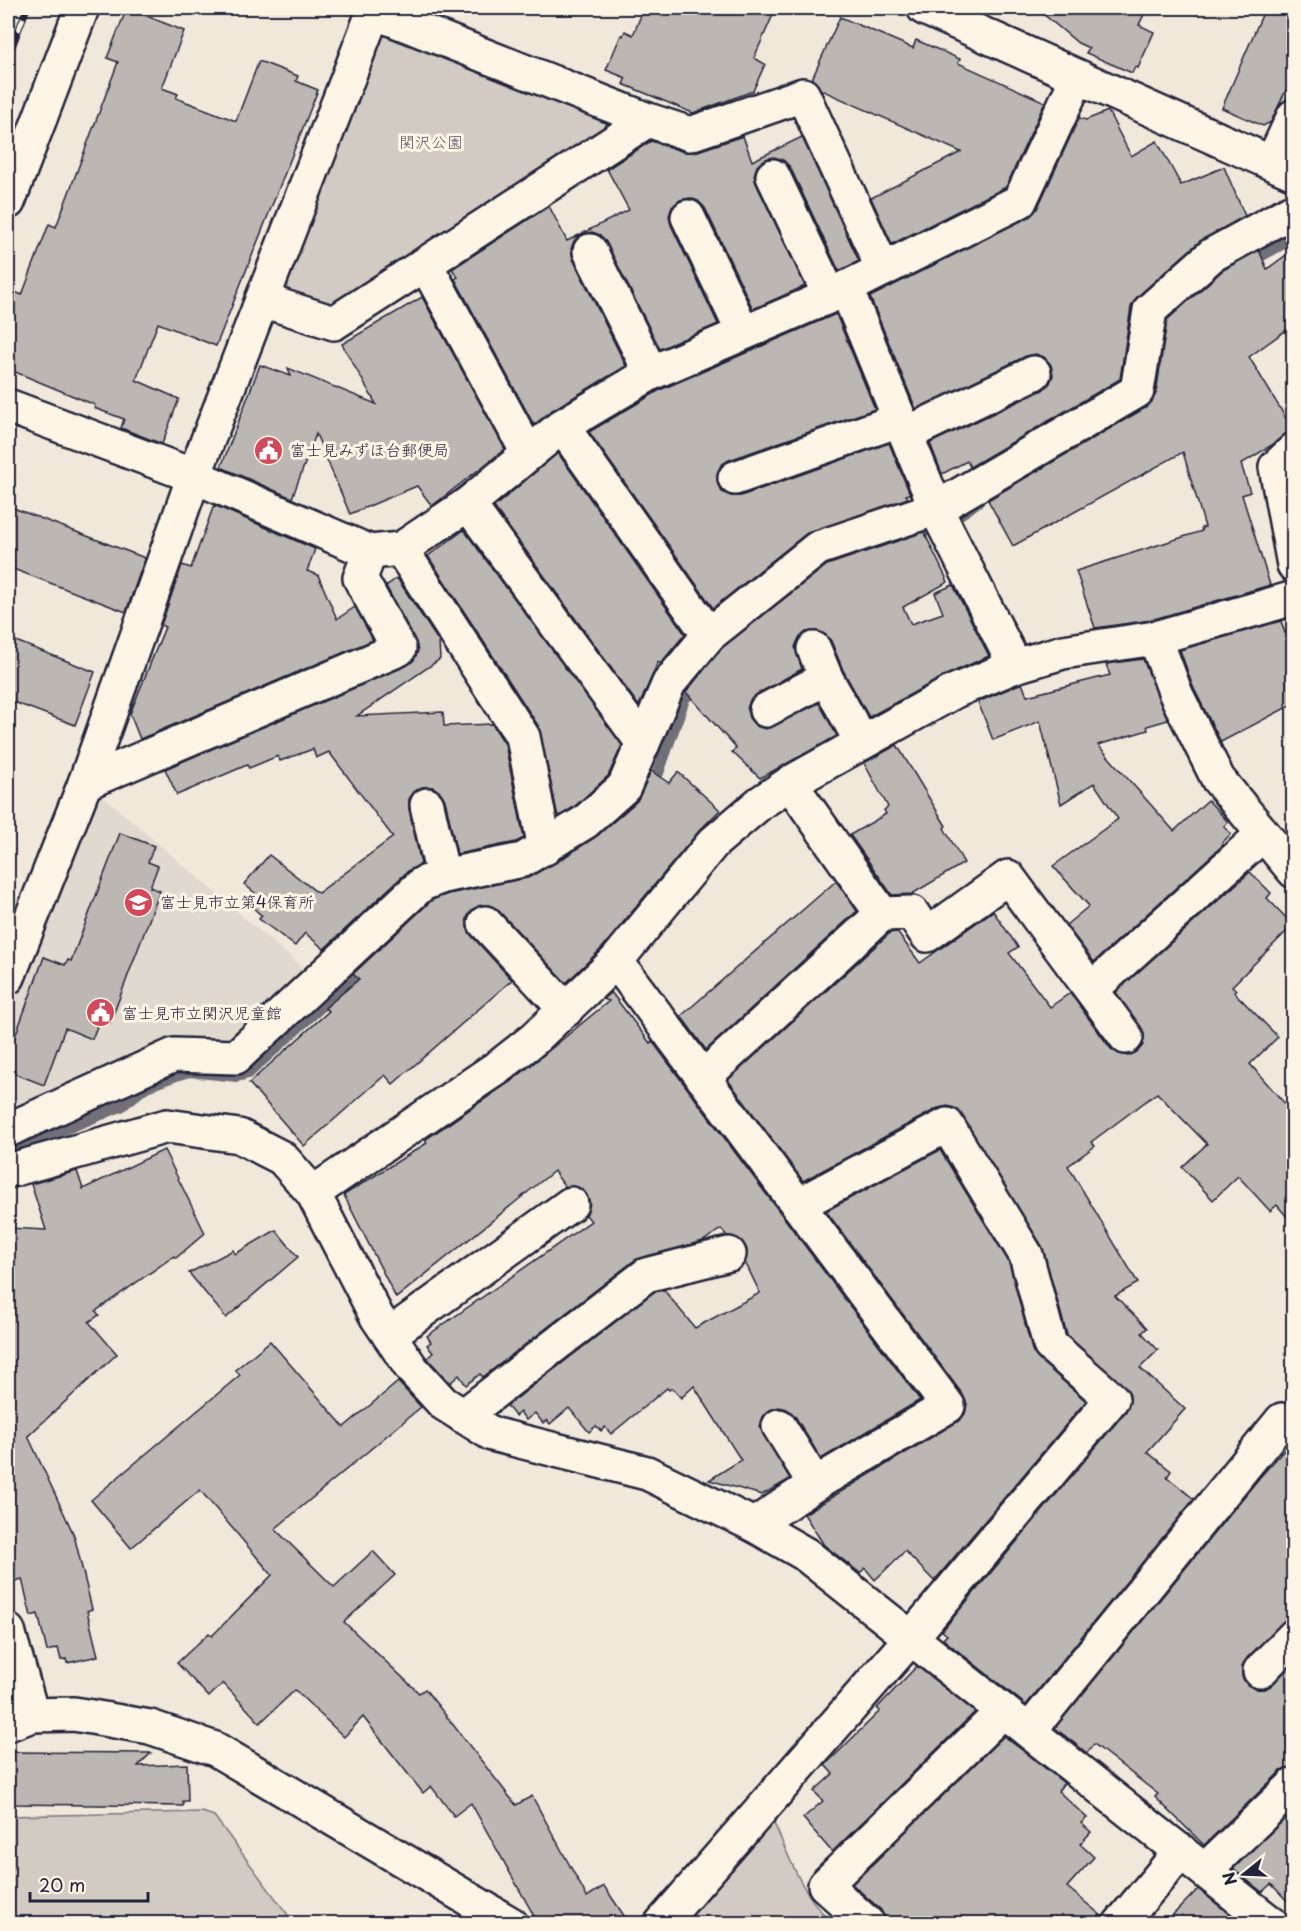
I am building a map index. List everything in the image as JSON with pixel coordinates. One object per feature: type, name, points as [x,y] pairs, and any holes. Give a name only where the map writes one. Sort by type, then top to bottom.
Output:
[{"type":"street","points":[[8,202],[82,8]]},
{"type":"street","points":[[924,8],[1283,168],[1293,116]]},
{"type":"street","points":[[8,977],[85,783],[194,476],[374,10],[648,120],[690,134],[803,95],[883,269]]},
{"type":"street","points":[[85,783],[399,649],[360,578],[386,550],[468,504],[562,426],[651,373],[838,292],[1020,201],[1077,78]]},
{"type":"street","points":[[262,300],[334,323],[648,120]]},
{"type":"street","points":[[773,176],[838,292],[902,427],[941,518],[1016,666]]},
{"type":"street","points":[[8,1130],[174,1055],[236,1057],[422,884],[443,876],[523,860],[585,822],[624,787],[669,683],[709,635],[818,548],[941,518],[1137,391],[1150,310],[1212,255],[1293,210]]},
{"type":"street","points":[[687,217],[743,332]]},
{"type":"street","points":[[590,251],[651,373]]},
{"type":"street","points":[[426,265],[528,453]]},
{"type":"street","points":[[735,478],[902,427],[1034,373]]},
{"type":"street","points":[[8,406],[386,550],[524,737],[545,848]]},
{"type":"street","points":[[562,426],[709,635]]},
{"type":"street","points":[[1293,450],[1276,467],[1293,565]]},
{"type":"street","points":[[468,504],[643,743]]},
{"type":"street","points":[[314,1193],[501,1065],[566,1010],[616,961],[713,843],[760,803],[790,783],[861,741],[954,691],[1016,666],[1063,652],[1155,638],[1293,598]]},
{"type":"street","points":[[1155,638],[1176,694],[1218,779],[1293,870]]},
{"type":"street","points":[[766,710],[820,664],[861,741]]},
{"type":"street","points":[[790,783],[882,914]]},
{"type":"street","points":[[427,804],[443,876]]},
{"type":"street","points":[[1092,989],[1262,835]]},
{"type":"street","points":[[703,1078],[882,914],[912,913],[927,935],[1008,877],[1126,1036]]},
{"type":"street","points":[[485,923],[566,1010]]},
{"type":"street","points":[[616,961],[948,1406],[815,1484],[754,1525]]},
{"type":"street","points":[[661,1923],[911,1638],[1112,1399],[1050,1345],[1026,1255],[947,1125],[798,1205]]},
{"type":"street","points":[[8,1171],[167,1126],[239,1136],[282,1158],[314,1193],[389,1335],[412,1369],[443,1403],[492,1434],[647,1473],[754,1525],[805,1554],[1272,1923]]},
{"type":"street","points":[[389,1335],[571,1204]]},
{"type":"street","points":[[464,1416],[646,1275],[729,1254]]},
{"type":"street","points":[[1029,1731],[1282,1420]]},
{"type":"street","points":[[778,1426],[815,1484]]},
{"type":"street","points":[[8,1631],[20,1720],[74,1714],[150,1727],[215,1749],[511,1923]]},
{"type":"street","points":[[1260,1671],[1293,1636]]},
{"type":"street","points":[[868,1923],[825,1885],[1003,1711]]},
{"type":"street","points":[[1120,1923],[1193,1861],[1293,1785]]},
{"type":"shaded area","name":"富士見市立第4保育所","points":[[98,792],[304,969],[234,1043],[8,1116],[8,1020],[86,808]]},
{"type":"green space","name":"関沢公園","points":[[381,32],[621,122],[334,307],[280,292]]},
{"type":"green space","points":[[202,1812],[214,1816],[294,1923],[8,1923],[8,1816]]},
{"type":"green space","points":[[772,1819],[805,1888],[822,1913],[833,1923],[682,1924]]},
{"type":"building","points":[[127,8],[184,31],[162,88],[178,94],[176,98],[236,121],[259,61],[298,76],[296,81],[318,90],[216,346],[158,323],[136,380],[179,399],[162,444],[121,428],[124,419],[8,369],[8,289],[22,295],[49,224],[56,227],[118,62],[107,58]]},
{"type":"building","points":[[644,8],[776,8],[754,58],[765,64],[753,91],[693,113],[623,84],[626,78],[606,70],[621,35],[623,36],[625,31],[633,35]]},
{"type":"building","points":[[1036,8],[1147,8],[1139,25],[1154,32],[1138,68],[1135,67],[1132,73],[1086,53],[1089,48],[1078,43]]},
{"type":"building","points":[[1265,8],[1293,8],[1293,75],[1271,122],[1263,126],[1222,108]]},
{"type":"building","points":[[840,17],[913,48],[916,40],[960,59],[958,63],[1045,102],[1006,187],[892,244],[871,198],[961,152],[821,90],[812,79]]},
{"type":"building","points":[[1108,111],[1131,156],[1157,141],[1181,185],[1224,167],[1245,216],[1200,241],[1137,297],[1131,307],[1120,379],[970,467],[967,461],[942,474],[930,443],[1043,390],[1050,383],[1053,375],[1051,365],[1044,357],[1036,354],[1026,356],[916,409],[870,297],[1029,217],[1037,209],[1079,118],[1086,120]]},
{"type":"building","points":[[743,136],[752,161],[802,137],[859,261],[839,271],[790,167],[783,160],[774,157],[766,159],[757,166],[754,175],[756,183],[805,286],[753,309],[705,208],[698,201],[690,198],[680,200],[672,207],[669,216],[671,225],[718,324],[660,349],[606,242],[600,235],[592,232],[581,235],[574,241],[571,249],[573,259],[626,366],[552,410],[534,425],[455,279],[458,277],[452,269],[549,206],[567,241],[629,210],[607,169],[651,141],[684,152],[695,152]]},
{"type":"building","points":[[1259,250],[1267,269],[1293,250],[1293,325],[1249,357],[1292,428],[1272,445],[1241,464],[1250,492],[1242,495],[1270,585],[1151,620],[1095,628],[1076,571],[1202,531],[1201,528],[1205,527],[1183,452],[1013,546],[988,500],[1147,407],[1156,394],[1167,320],[1223,270]]},
{"type":"building","points":[[422,297],[505,449],[432,506],[417,486],[350,514],[316,434],[292,498],[221,467],[260,365],[291,376],[288,368],[376,404],[342,344]]},
{"type":"building","points":[[836,314],[875,409],[729,460],[721,465],[717,474],[718,485],[722,492],[731,496],[741,496],[889,443],[910,494],[906,495],[908,498],[807,533],[713,608],[589,432],[660,390]]},
{"type":"building","points":[[558,453],[685,634],[660,664],[658,662],[639,706],[494,507]]},
{"type":"building","points":[[214,505],[315,549],[307,571],[318,575],[337,619],[355,607],[373,640],[140,739],[130,714],[165,627],[161,625],[182,565],[191,568]]},
{"type":"building","points":[[8,506],[145,558],[126,612],[8,567]]},
{"type":"building","points":[[464,530],[622,745],[608,776],[574,807],[558,817],[539,727],[428,556]]},
{"type":"building","points":[[924,532],[948,582],[903,607],[911,624],[943,613],[935,593],[953,585],[989,656],[946,675],[869,717],[843,670],[831,641],[826,635],[817,631],[806,632],[799,638],[795,647],[802,669],[750,700],[747,709],[749,718],[756,726],[766,729],[819,703],[837,736],[760,778],[732,752],[736,748],[686,692],[722,648],[827,565]]},
{"type":"building","points":[[397,578],[439,642],[440,659],[357,716],[443,712],[444,726],[492,724],[505,744],[524,838],[516,842],[457,854],[445,800],[441,793],[433,787],[422,787],[409,799],[409,809],[421,864],[409,870],[324,949],[305,933],[295,946],[259,919],[262,916],[248,903],[256,894],[244,884],[269,855],[318,893],[393,837],[329,752],[316,758],[313,749],[280,761],[278,756],[249,768],[247,765],[177,795],[165,769],[406,666],[414,660],[418,651],[415,640],[386,586]]},
{"type":"building","points":[[1281,621],[1285,633],[1293,628],[1293,704],[1221,742],[1193,687],[1180,650]]},
{"type":"building","points":[[8,638],[95,672],[75,725],[8,700]]},
{"type":"building","points":[[1143,659],[1168,720],[1147,726],[1148,730],[1098,745],[1174,831],[1208,800],[1228,822],[1224,826],[1231,834],[1222,843],[1223,845],[1094,962],[1066,925],[1089,906],[1053,866],[1118,819],[1094,783],[1061,804],[1040,721],[993,740],[978,702],[1022,683],[1027,696],[1110,675],[1106,664]]},
{"type":"building","points":[[897,745],[946,826],[944,828],[964,863],[912,894],[892,895],[850,835],[886,814],[884,810],[888,807],[864,763]]},
{"type":"building","points":[[651,771],[669,783],[678,772],[720,810],[699,831],[602,948],[566,983],[498,910],[490,905],[481,905],[473,909],[467,918],[467,927],[471,935],[512,980],[393,1084],[385,1075],[304,1146],[249,1083],[329,1011],[325,1008],[359,979],[353,974],[432,900],[448,894],[527,878],[557,862],[597,836],[637,801]]},
{"type":"building","points":[[120,833],[154,846],[148,862],[158,866],[150,887],[160,891],[110,1023],[100,1019],[92,1039],[65,1028],[44,1085],[8,1071],[8,1056],[44,957],[65,965],[68,960],[71,961]]},
{"type":"building","points":[[1250,872],[1271,893],[1267,898],[1293,925],[1232,986],[1236,990],[1234,992],[1278,1037],[1250,1064],[1293,1113],[1293,1224],[1277,1205],[1270,1211],[1238,1176],[1213,1200],[1182,1167],[1207,1144],[1157,1093],[1091,1142],[1095,1146],[1068,1166],[1138,1283],[1115,1296],[1147,1328],[1142,1333],[1158,1350],[1140,1368],[1185,1409],[1147,1452],[1171,1471],[1167,1477],[1194,1499],[1026,1705],[943,1639],[947,1635],[942,1631],[1126,1411],[1130,1402],[1129,1392],[1067,1335],[1042,1246],[957,1109],[948,1106],[938,1108],[803,1181],[728,1080],[890,933],[897,932],[920,963],[993,911],[1018,947],[1009,953],[1050,1007],[1070,993],[1111,1049],[1128,1056],[1137,1052],[1143,1045],[1144,1034],[1116,992]]},
{"type":"building","points":[[836,881],[857,911],[706,1050],[681,1016]]},
{"type":"building","points":[[611,992],[650,1043],[652,1041],[920,1400],[821,1459],[795,1416],[787,1409],[779,1407],[770,1410],[763,1417],[760,1427],[790,1479],[762,1495],[709,1480],[741,1460],[694,1386],[681,1398],[672,1388],[669,1390],[667,1388],[611,1434],[605,1427],[601,1431],[596,1426],[589,1432],[569,1408],[550,1424],[547,1420],[543,1423],[535,1413],[526,1420],[520,1412],[515,1416],[507,1406],[654,1292],[664,1290],[695,1328],[760,1293],[745,1262],[747,1250],[742,1241],[727,1236],[721,1229],[703,1241],[635,1260],[483,1377],[480,1374],[466,1385],[459,1375],[450,1383],[427,1358],[433,1353],[427,1345],[431,1342],[427,1336],[591,1221],[586,1215],[590,1203],[586,1194],[578,1187],[565,1187],[554,1171],[396,1298],[344,1195],[427,1143],[425,1140],[513,1080],[609,1001],[603,999]]},
{"type":"building","points":[[164,1150],[205,1233],[176,1258],[174,1256],[96,1311],[99,1315],[89,1322],[117,1354],[28,1436],[74,1535],[92,1609],[87,1611],[98,1656],[67,1663],[66,1659],[61,1660],[58,1648],[47,1651],[38,1614],[31,1616],[22,1579],[8,1583],[8,1228],[46,1230],[31,1184],[77,1171],[83,1189]]},
{"type":"building","points":[[940,1150],[1009,1262],[1032,1350],[1038,1359],[1086,1401],[934,1581],[905,1551],[875,1580],[865,1568],[860,1573],[824,1545],[804,1514],[957,1422],[965,1414],[967,1404],[963,1395],[826,1211]]},
{"type":"building","points":[[276,1230],[298,1257],[226,1318],[189,1273],[233,1250],[235,1254]]},
{"type":"building","points":[[270,1341],[344,1427],[398,1382],[421,1407],[275,1529],[334,1587],[373,1551],[395,1575],[344,1622],[419,1693],[425,1689],[516,1805],[532,1796],[587,1897],[604,1886],[629,1923],[538,1923],[471,1803],[454,1816],[431,1786],[423,1793],[363,1717],[344,1737],[295,1690],[260,1723],[223,1683],[209,1697],[177,1663],[209,1633],[212,1636],[272,1575],[200,1490],[131,1548],[91,1500],[240,1375],[235,1370]]},
{"type":"building","points":[[1293,1440],[1293,1613],[1247,1658],[1242,1667],[1242,1677],[1247,1685],[1256,1689],[1265,1689],[1293,1663],[1293,1767],[1281,1771],[1204,1845],[1155,1797],[1158,1794],[1094,1744],[1087,1753],[1055,1728],[1260,1477]]},
{"type":"building","points":[[917,1666],[975,1712],[832,1852],[803,1818],[823,1801],[814,1791],[833,1774],[825,1765],[880,1711],[877,1708]]},
{"type":"building","points":[[1004,1736],[1064,1783],[1058,1791],[1087,1818],[1081,1823],[1091,1832],[1080,1844],[1094,1857],[1067,1887],[1103,1917],[1102,1923],[886,1923],[881,1910],[852,1884]]},
{"type":"building","points":[[8,1752],[151,1753],[138,1766],[187,1764],[188,1801],[183,1801],[183,1806],[8,1804]]},
{"type":"building","points":[[1293,1811],[1293,1907],[1271,1884],[1262,1892],[1233,1869]]},
{"type":"building","points":[[1198,1889],[1232,1916],[1225,1923],[1165,1923]]},
{"type":"waterway","points":[[1248,263],[1294,237]]},
{"type":"waterway","points":[[1155,352],[1176,314],[1209,286]]},
{"type":"waterway","points":[[875,545],[904,538],[942,524],[979,500]]},
{"type":"waterway","points":[[780,604],[816,569],[856,551]]},
{"type":"waterway","points":[[625,815],[658,773],[684,699],[699,683]]},
{"type":"waterway","points":[[497,885],[543,872]]},
{"type":"waterway","points":[[8,1152],[121,1106],[146,1086],[176,1075],[189,1071],[237,1076],[248,1073],[366,965]]},
{"type":"railway","points":[[8,57],[27,8]]},
{"type":"place","name":"富士見みずほ台郵便局","points":[[269,450]]},
{"type":"place","name":"富士見市立第4保育所","points":[[139,902]]},
{"type":"place","name":"富士見市立関沢児童館","points":[[101,1013]]}]
